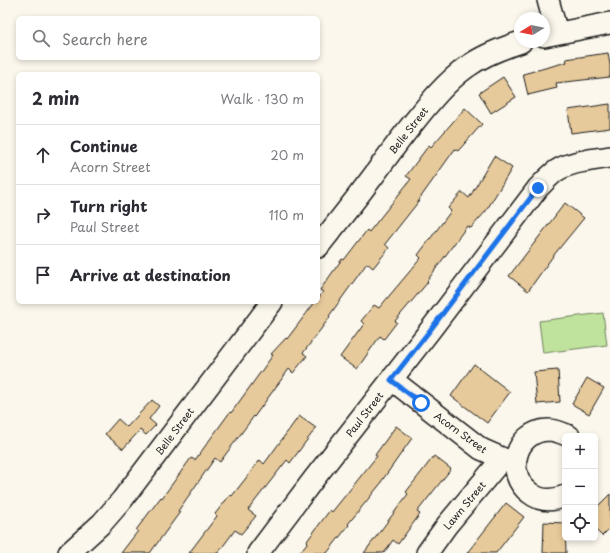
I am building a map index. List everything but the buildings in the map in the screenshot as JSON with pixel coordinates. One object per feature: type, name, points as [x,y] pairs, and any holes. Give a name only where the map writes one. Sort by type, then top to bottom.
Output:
[{"type":"street","points":[[548,0],[549,12]]},
{"type":"street","points":[[550,34],[610,22]]},
{"type":"street","name":"Belle Street","points":[[320,244],[395,145],[432,99],[449,81],[483,57],[501,48],[514,44]]},
{"type":"street","name":"Paul Street","points":[[258,553],[538,188],[556,171],[565,167],[584,161],[610,157]]},
{"type":"street","name":"Belle Street","points":[[69,553],[102,523],[122,500],[270,304]]},
{"type":"street","name":"Acorn Street","points":[[391,380],[481,449],[509,461]]},
{"type":"street","points":[[562,433],[548,430],[537,432],[527,438],[520,447],[516,457],[509,461],[515,469],[518,480],[524,489],[534,496],[544,500],[556,500],[562,497]]},
{"type":"street","name":"Lawn Street","points":[[426,553],[447,525],[509,461]]},
{"type":"green space","points":[[603,313],[607,345],[543,353],[539,321]]},
{"type":"route","points":[[421,403],[391,380],[538,188]]}]
